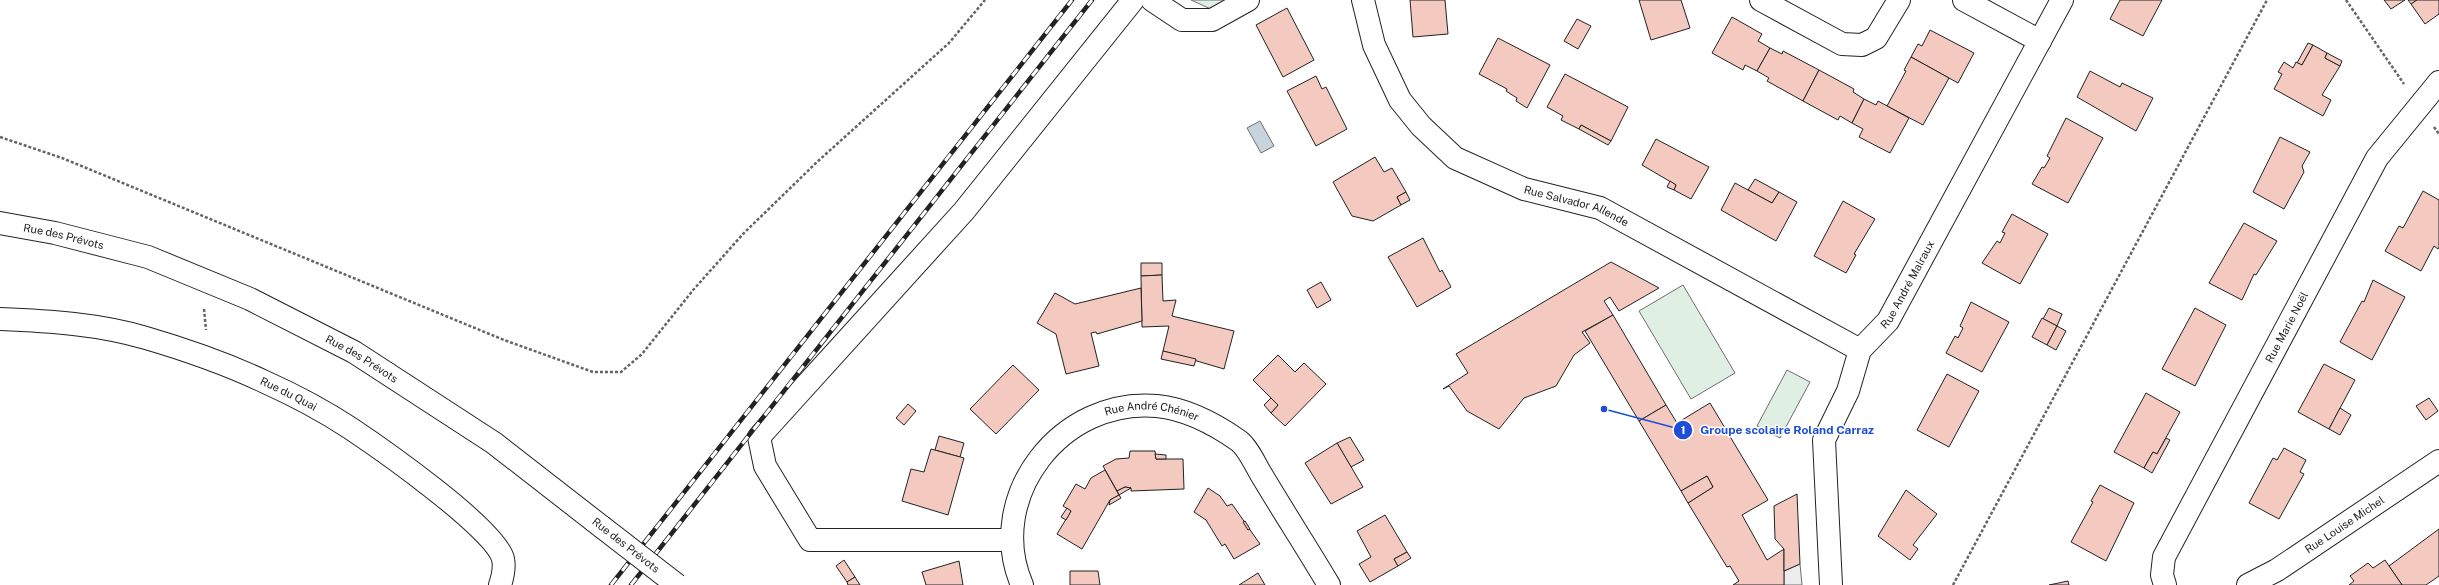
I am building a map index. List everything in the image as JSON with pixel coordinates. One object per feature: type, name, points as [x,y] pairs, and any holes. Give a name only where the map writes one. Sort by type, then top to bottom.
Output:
[{"type":"street","points":[[1011,540],[810,540],[765,466],[759,437],[964,211],[1133,0]]},
{"type":"street","points":[[1152,0],[1182,20],[1212,20],[1248,0]]},
{"type":"street","name":"Rue Salvador Allende","points":[[1363,0],[1374,44],[1400,100],[1421,126],[1455,158],[1524,189],[1600,208],[1860,350]]},
{"type":"street","points":[[1761,0],[1842,44],[1862,45],[1876,38],[1899,0]]},
{"type":"street","points":[[1964,0],[2040,41]]},
{"type":"street","name":"Rue André Malraux","points":[[1831,585],[1824,440],[1848,391],[1860,350],[1888,321],[2062,0]]},
{"type":"street","name":"Rue Marie Noël","points":[[2165,585],[2162,575],[2164,557],[2378,158],[2439,82]]},
{"type":"street","name":"Rue des Prévots","points":[[0,223],[55,234],[148,257],[250,299],[354,352],[494,443],[677,585]]},
{"type":"street","name":"Rue du Quai","points":[[0,319],[59,321],[130,334],[208,358],[266,383],[350,428],[464,512],[491,538],[503,557],[504,570],[500,585]]},
{"type":"street","name":"Rue André Chénier","points":[[1022,585],[1018,575],[1011,540],[1013,511],[1022,486],[1043,452],[1074,426],[1094,415],[1116,408],[1157,406],[1204,419],[1241,442],[1329,585]]},
{"type":"street","name":"Rue Louise Michel","points":[[2248,585],[2278,570],[2439,461]]},
{"type":"path","points":[[0,137],[62,158],[504,340],[593,372],[621,372],[642,354],[694,289],[743,234],[817,162],[949,42],[985,0]]},
{"type":"path","points":[[1953,585],[2267,0]]},
{"type":"path","points":[[2346,0],[2439,134]]},
{"type":"path","points":[[202,279],[208,358]]},
{"type":"green space","points":[[1191,0],[1230,0],[1213,10]]},
{"type":"green space","points":[[1683,285],[1735,373],[1691,399],[1639,311]]},
{"type":"green space","points":[[1787,370],[1810,382],[1780,438],[1757,426]]},
{"type":"shaded area","points":[[1260,121],[1274,146],[1261,153],[1247,128]]},
{"type":"shaded area","points":[[1800,564],[1802,585],[1784,585],[1784,571]]},
{"type":"building","points":[[1410,0],[1445,0],[1448,34],[1413,37]]},
{"type":"building","points":[[1639,0],[1681,0],[1690,28],[1651,40]]},
{"type":"building","points":[[2120,0],[2162,0],[2143,36],[2110,19]]},
{"type":"building","points":[[2384,0],[2405,0],[2391,9]]},
{"type":"building","points":[[2408,0],[2417,0],[2411,4]]},
{"type":"building","points":[[2417,0],[2439,0],[2439,14],[2425,24],[2411,4]]},
{"type":"building","points":[[1287,8],[1314,60],[1283,77],[1256,25]]},
{"type":"building","points":[[1732,17],[1762,34],[1758,41],[1770,48],[1757,71],[1745,65],[1743,70],[1712,53]]},
{"type":"building","points":[[1577,19],[1591,26],[1578,49],[1564,41]]},
{"type":"building","points":[[1930,30],[1974,53],[1958,83],[1911,57],[1918,44],[1922,46]]},
{"type":"building","points":[[1498,38],[1550,65],[1527,108],[1516,101],[1517,98],[1506,91],[1507,89],[1479,74]]},
{"type":"building","points":[[2308,43],[2313,45],[2302,65],[2297,63]]},
{"type":"building","points":[[2313,45],[2327,53],[2325,58],[2340,66],[2322,95],[2331,100],[2323,116],[2274,89],[2282,74],[2278,72],[2284,62],[2293,68],[2296,62],[2302,65]]},
{"type":"building","points":[[1770,48],[1782,54],[1783,51],[1819,70],[1803,101],[1767,81],[1769,78],[1757,71]]},
{"type":"building","points":[[2327,53],[2342,61],[2340,66],[2325,58]]},
{"type":"building","points":[[1911,57],[1949,78],[1923,125],[1887,106],[1906,71],[1904,70]]},
{"type":"building","points":[[1819,70],[1854,89],[1853,92],[1864,99],[1852,123],[1840,116],[1838,120],[1803,101]]},
{"type":"building","points":[[2090,71],[2120,87],[2122,83],[2153,98],[2136,131],[2077,97]]},
{"type":"building","points":[[1565,74],[1628,107],[1611,141],[1581,125],[1579,129],[1561,120],[1563,116],[1547,107]]},
{"type":"building","points":[[1316,76],[1322,89],[1326,87],[1347,129],[1316,146],[1287,91]]},
{"type":"building","points":[[1864,99],[1876,105],[1878,101],[1909,118],[1890,153],[1859,137],[1863,129],[1852,123]]},
{"type":"building","points":[[2066,118],[2103,138],[2068,203],[2032,184],[2042,167],[2044,168],[2050,158],[2047,156]]},
{"type":"building","points":[[1581,125],[1611,141],[1608,145],[1579,129]]},
{"type":"building","points":[[2280,137],[2310,152],[2302,166],[2304,172],[2284,209],[2253,192]]},
{"type":"building","points":[[1656,139],[1709,167],[1691,199],[1674,190],[1676,185],[1642,165]]},
{"type":"building","points":[[1375,157],[1384,172],[1392,168],[1406,192],[1397,197],[1401,205],[1373,221],[1352,216],[1333,182]]},
{"type":"building","points":[[1755,179],[1779,192],[1772,203],[1748,190]]},
{"type":"building","points":[[1670,181],[1676,185],[1674,190],[1667,187]]},
{"type":"building","points":[[1735,183],[1772,203],[1779,192],[1797,202],[1776,241],[1721,210]]},
{"type":"building","points":[[2423,191],[2439,200],[2439,247],[2438,249],[2434,246],[2421,271],[2385,251],[2399,226],[2403,228]]},
{"type":"building","points":[[1406,192],[1410,200],[1401,205],[1397,197]]},
{"type":"building","points":[[1843,201],[1875,219],[1854,254],[1856,255],[1846,273],[1814,256]]},
{"type":"building","points":[[2012,214],[2048,234],[2020,284],[1982,263],[1997,241],[2000,243],[2005,233],[2002,232]]},
{"type":"building","points":[[2244,223],[2277,241],[2256,275],[2254,274],[2242,300],[2209,283]]},
{"type":"building","points":[[1423,238],[1440,272],[1442,270],[1451,287],[1417,307],[1388,257]]},
{"type":"building","points":[[1611,262],[1659,288],[1619,311],[1610,297],[1604,301],[1613,315],[1582,332],[1590,343],[1574,355],[1556,386],[1524,398],[1499,429],[1467,411],[1449,386],[1443,389],[1468,373],[1456,354]]},
{"type":"building","points":[[1141,263],[1162,263],[1162,275],[1141,276]]},
{"type":"building","points":[[1162,275],[1163,301],[1176,300],[1172,316],[1234,331],[1224,369],[1163,351],[1169,326],[1142,327],[1141,276]]},
{"type":"building","points":[[2373,280],[2405,297],[2372,360],[2340,342],[2362,301],[2364,302]]},
{"type":"building","points":[[1321,282],[1331,300],[1317,308],[1307,290]]},
{"type":"building","points":[[1141,288],[1142,321],[1097,334],[1096,332],[1091,333],[1099,366],[1066,374],[1056,334],[1037,323],[1055,293],[1075,304]]},
{"type":"building","points":[[1971,302],[2009,322],[1982,372],[1946,353],[1955,336],[1958,338],[1963,328],[1960,326]]},
{"type":"building","points":[[2049,308],[2062,314],[2057,326],[2043,319]]},
{"type":"building","points":[[2195,308],[2226,325],[2195,386],[2162,369]]},
{"type":"building","points":[[1613,315],[1666,405],[1639,421],[1585,331]]},
{"type":"building","points":[[2042,318],[2057,326],[2047,345],[2032,337]]},
{"type":"building","points":[[2057,326],[2066,331],[2056,350],[2047,345]]},
{"type":"building","points":[[1163,351],[1196,359],[1194,366],[1161,359]]},
{"type":"building","points":[[1278,355],[1295,372],[1304,363],[1326,384],[1285,426],[1271,413],[1278,405],[1253,380]]},
{"type":"building","points":[[2324,364],[2355,380],[2329,429],[2298,412]]},
{"type":"building","points":[[1013,365],[1039,390],[996,434],[970,409]]},
{"type":"building","points":[[1947,374],[1979,391],[1949,447],[1917,430]]},
{"type":"building","points":[[2146,393],[2180,412],[2157,454],[2153,452],[2144,468],[2114,452]]},
{"type":"building","points":[[1271,398],[1278,405],[1271,413],[1264,405]]},
{"type":"building","points":[[2429,398],[2438,411],[2426,420],[2416,406]]},
{"type":"building","points":[[1710,403],[1768,500],[1742,515],[1767,560],[1784,549],[1784,585],[1733,585],[1739,581],[1730,566],[1727,567],[1688,503],[1713,487],[1707,476],[1681,491],[1639,421],[1666,405],[1677,423]]},
{"type":"building","points":[[908,404],[916,411],[904,425],[896,418]]},
{"type":"building","points":[[2340,408],[2351,415],[2340,435],[2329,429]]},
{"type":"building","points":[[939,436],[964,443],[960,457],[935,450]]},
{"type":"building","points":[[1350,437],[1364,460],[1351,467],[1337,443]]},
{"type":"building","points":[[2166,438],[2170,440],[2152,473],[2144,468],[2153,452],[2157,454]]},
{"type":"building","points":[[1337,443],[1363,487],[1331,504],[1305,463]]},
{"type":"building","points":[[2284,448],[2306,460],[2300,472],[2304,474],[2279,519],[2249,503],[2273,458],[2277,460]]},
{"type":"building","points":[[931,449],[964,458],[948,515],[902,501],[911,469],[924,472]]},
{"type":"building","points":[[1130,451],[1155,451],[1156,459],[1183,459],[1184,489],[1131,491],[1131,488],[1125,487],[1117,491],[1103,466],[1116,459],[1129,458]]},
{"type":"building","points":[[1155,454],[1166,455],[1166,459],[1156,459]]},
{"type":"building","points":[[1105,470],[1119,495],[1110,500],[1082,549],[1057,534],[1071,511],[1063,506],[1076,484],[1085,489],[1091,478]]},
{"type":"building","points":[[1707,476],[1713,487],[1688,503],[1681,491]]},
{"type":"building","points":[[2100,485],[2134,503],[2106,561],[2071,542],[2093,502],[2091,501]]},
{"type":"building","points":[[1125,487],[1131,488],[1119,495],[1117,491]]},
{"type":"building","points":[[1208,488],[1220,496],[1227,506],[1232,504],[1260,544],[1234,559],[1225,544],[1222,546],[1206,520],[1194,512]]},
{"type":"building","points":[[1906,490],[1937,514],[1913,545],[1918,549],[1910,560],[1878,536]]},
{"type":"building","points":[[1797,494],[1800,564],[1784,571],[1784,549],[1775,539],[1774,506]]},
{"type":"building","points":[[1119,495],[1121,498],[1109,505],[1110,500]]},
{"type":"building","points":[[1067,508],[1071,511],[1066,520],[1061,517]]},
{"type":"building","points":[[1385,515],[1407,552],[1394,559],[1398,566],[1370,582],[1359,564],[1371,557],[1357,531]]},
{"type":"building","points":[[1245,521],[1250,529],[1248,530],[1243,522]]},
{"type":"building","points":[[2439,529],[2439,576],[2426,585],[2402,585],[2389,566]]},
{"type":"building","points":[[1407,552],[1411,558],[1398,566],[1394,559]]},
{"type":"building","points":[[844,560],[855,577],[847,582],[836,566]]},
{"type":"building","points":[[2385,560],[2402,585],[2349,585],[2354,581],[2350,576],[2368,563],[2373,568]]},
{"type":"building","points":[[959,561],[963,585],[926,585],[922,572]]},
{"type":"building","points":[[1070,571],[1098,571],[1100,585],[1070,585]]},
{"type":"building","points":[[1258,573],[1265,585],[1239,585]]},
{"type":"building","points":[[855,577],[860,585],[848,585],[847,582]]},
{"type":"building","points":[[2068,581],[2069,585],[2049,585]]},
{"type":"railway","points":[[611,585],[1072,0]]},
{"type":"railway","points":[[631,585],[1092,0]]},
{"type":"place","name":"Groupe scolaire Roland Carraz","points":[[1604,409]]}]
